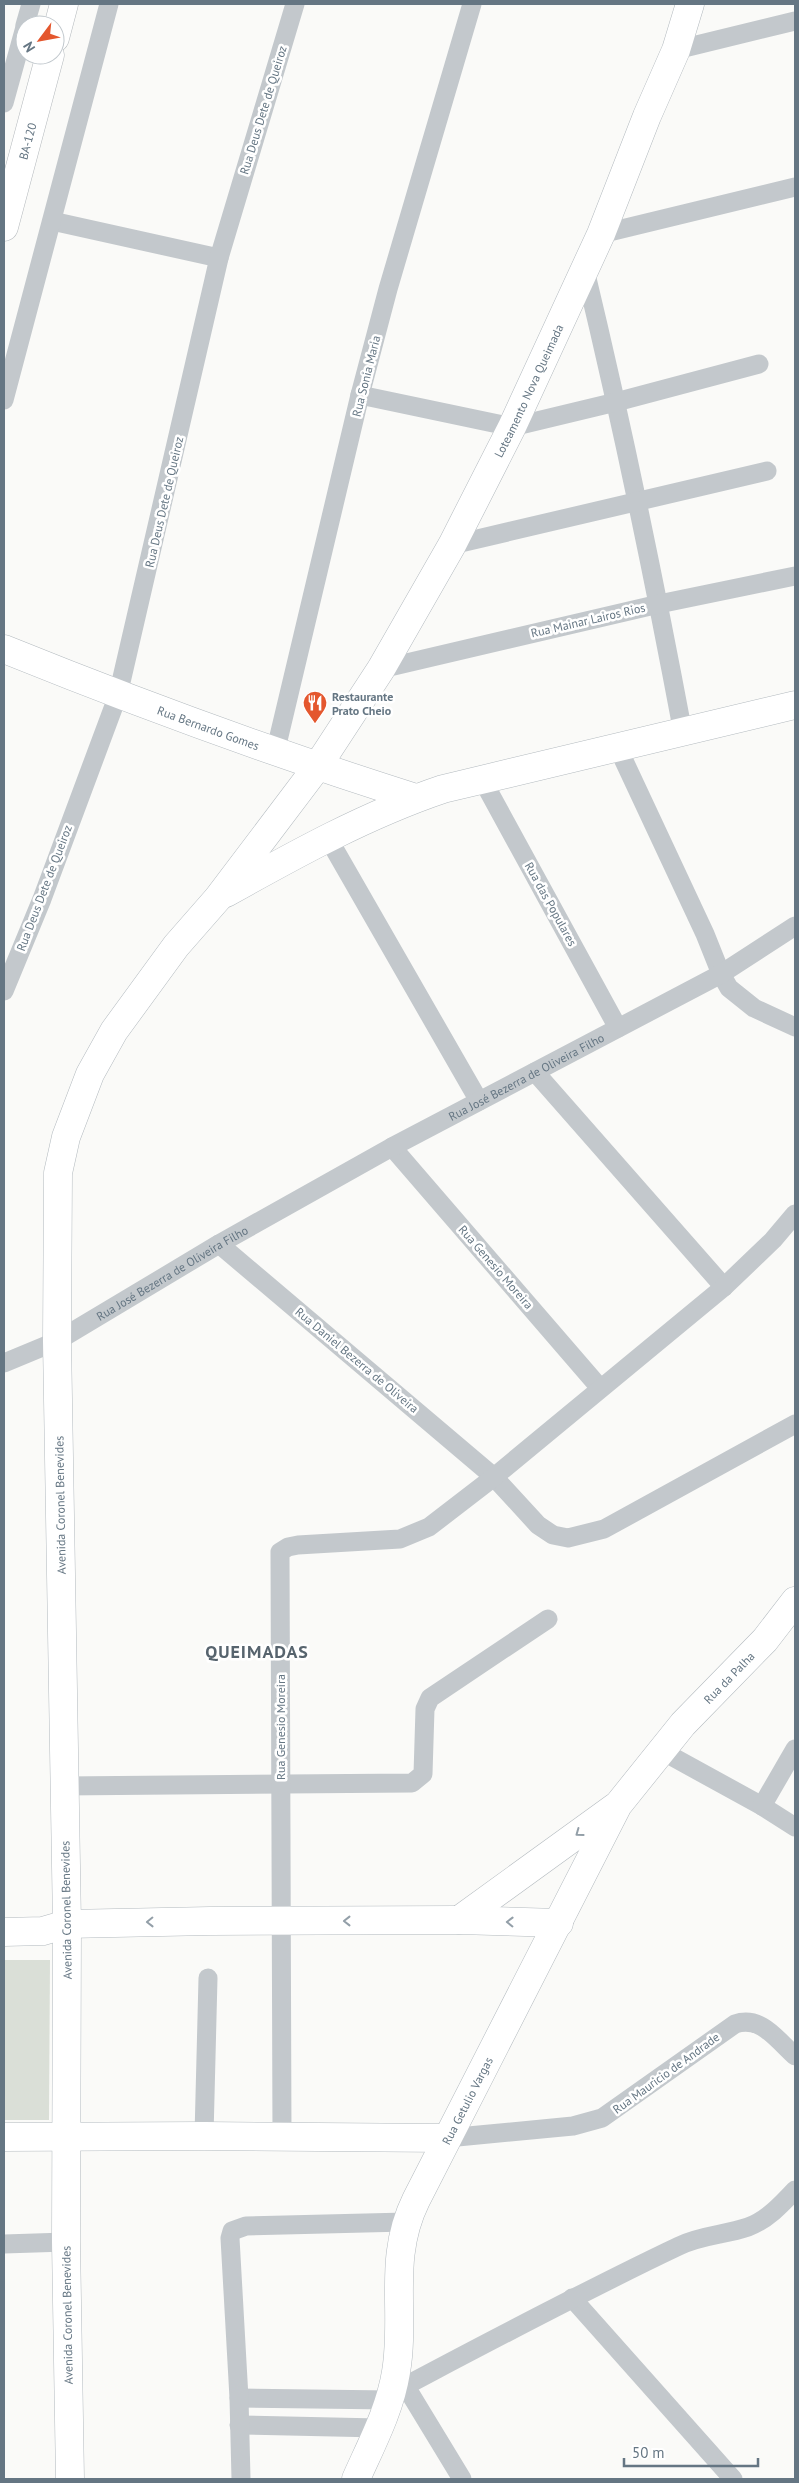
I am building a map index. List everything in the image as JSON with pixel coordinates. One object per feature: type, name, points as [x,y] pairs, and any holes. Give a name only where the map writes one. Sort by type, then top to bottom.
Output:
[{"type":"street","points":[[4,400],[109,4]]},
{"type":"street","name":"Rua Deus Dete de Queiroz","points":[[4,991],[42,899],[118,695],[219,258],[294,4]]},
{"type":"street","name":"Rua Sonia Maria","points":[[275,753],[360,394],[388,290],[472,4]]},
{"type":"street","name":"Loteamento Nova Queimada","points":[[317,767],[381,669],[452,544],[512,427],[602,234],[647,116],[676,50],[690,4]]},
{"type":"street","points":[[676,50],[795,21]]},
{"type":"street","points":[[4,103],[15,63]]},
{"type":"street","name":"BA-120","points":[[4,227],[47,65]]},
{"type":"street","points":[[602,234],[795,187]]},
{"type":"street","points":[[52,221],[219,258]]},
{"type":"street","points":[[584,270],[616,402],[659,604],[683,733]]},
{"type":"street","points":[[360,394],[512,427],[759,364]]},
{"type":"street","points":[[452,544],[767,471]]},
{"type":"street","name":"Rua Mainar Lairos Rios","points":[[381,669],[659,604],[795,576]]},
{"type":"street","name":"Rua Bernardo Gomes","points":[[4,649],[118,695],[275,753],[416,798]]},
{"type":"street","points":[[218,898],[328,838],[416,798],[443,789],[483,781],[795,705]]},
{"type":"street","points":[[618,748],[705,934],[721,974],[738,997],[754,1008],[795,1028]]},
{"type":"street","points":[[57,1341],[58,1173],[75,1108],[90,1074],[114,1031],[176,946],[218,898],[317,767]]},
{"type":"street","name":"Rua das Populares","points":[[483,781],[618,1028]]},
{"type":"street","points":[[328,838],[479,1101]]},
{"type":"street","name":"Rua José Bezerra de Oliveira Filho","points":[[4,1363],[57,1341],[220,1244],[392,1147],[721,974],[795,926]]},
{"type":"street","points":[[535,1072],[724,1287]]},
{"type":"street","name":"Rua Genesio Moreira","points":[[392,1147],[600,1388]]},
{"type":"street","name":"Rua Genesio Moreira","points":[[282,2138],[280,1552],[298,1544],[400,1539],[414,1535],[429,1527],[494,1478],[600,1388],[724,1287],[773,1240],[795,1214]]},
{"type":"street","name":"Rua Daniel Bezerra de Oliveira","points":[[220,1244],[494,1478]]},
{"type":"street","name":"Avenida Coronel Benevides","points":[[57,1341],[63,1786],[59,1932],[67,2137],[66,2242],[70,2479]]},
{"type":"street","points":[[494,1478],[538,1525],[553,1535],[568,1538],[604,1529],[795,1424]]},
{"type":"street","name":"Rua da Palha","points":[[662,1751],[683,1724],[765,1640],[795,1601]]},
{"type":"street","points":[[63,1786],[412,1783],[423,1774],[425,1709],[430,1698],[548,1619]]},
{"type":"street","points":[[762,1806],[795,1749]]},
{"type":"street","points":[[662,1751],[762,1806],[795,1827]]},
{"type":"street","name":"Rua Getulio Vargas","points":[[356,2479],[397,2386],[399,2268],[406,2222],[618,1804],[662,1751]]},
{"type":"street","points":[[460,1920],[618,1804]]},
{"type":"street","points":[[4,1932],[282,1929],[460,1920],[554,1932]]},
{"type":"street","points":[[282,1929],[452,1938],[554,1932]]},
{"type":"street","points":[[204,2136],[208,1978]]},
{"type":"street","name":"Rua Mauricio de Andrade","points":[[448,2138],[573,2126],[602,2118],[735,2024],[745,2020],[759,2023],[795,2056]]},
{"type":"street","points":[[4,2137],[448,2138]]},
{"type":"street","points":[[239,2398],[397,2386],[682,2244],[708,2235],[728,2232],[759,2222],[773,2212],[795,2190]]},
{"type":"street","points":[[241,2479],[239,2398],[230,2238],[232,2231],[246,2226],[406,2222]]},
{"type":"street","points":[[4,2244],[66,2242]]},
{"type":"street","points":[[572,2298],[733,2479]]},
{"type":"street","points":[[397,2386],[462,2479]]},
{"type":"street","points":[[239,2425],[379,2428]]},
{"type":"shaded area","points":[[4,1960],[50,1960],[49,2120],[4,2120]]},
{"type":"place","name":"Restaurante Prato Cheio","points":[[315,724]]},
{"type":"district","name":"QUEIMADAS","points":[[257,1651]]}]
